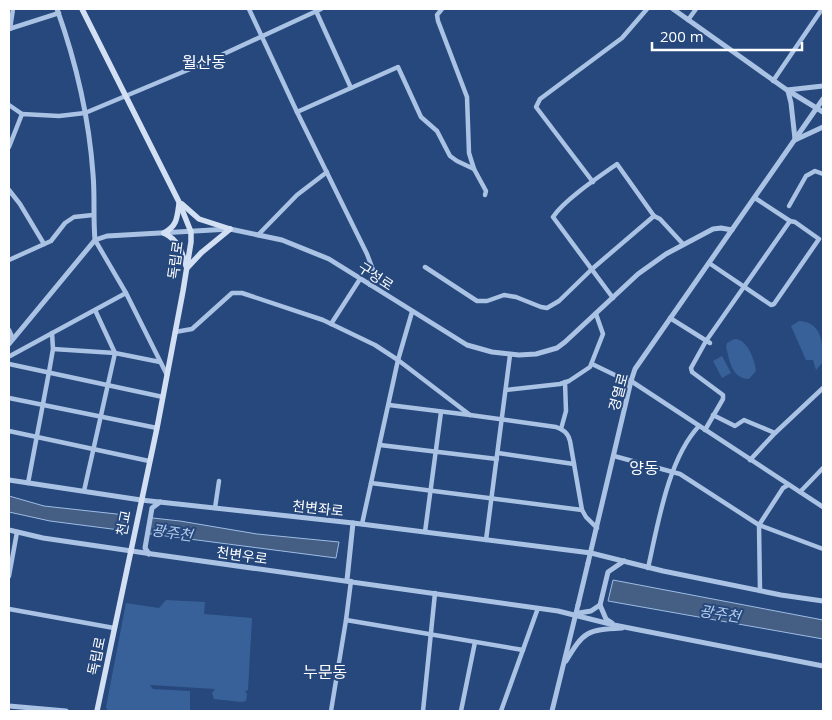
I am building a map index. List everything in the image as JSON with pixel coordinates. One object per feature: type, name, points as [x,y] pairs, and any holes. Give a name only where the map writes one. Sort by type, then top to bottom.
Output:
[{"type":"main road","name":"독립로","points":[[82,9],[179,202],[191,232],[187,268],[163,397],[140,502]]},
{"type":"main road","points":[[179,202],[198,219],[230,229]]},
{"type":"main road","points":[[164,233],[172,229],[176,222],[179,202]]},
{"type":"main road","points":[[187,268],[202,252],[230,229]]},
{"type":"main road","points":[[164,233],[172,237],[182,250],[187,268]]},
{"type":"main road","name":"천교","points":[[131,549],[140,502]]},
{"type":"main road","name":"독립로","points":[[97,711],[131,549]]},
{"type":"street","points":[[12,9],[9,30],[58,11],[73,57],[85,113],[93,172],[95,240],[126,293],[167,375]]},
{"type":"street","points":[[249,9],[373,270],[370,286]]},
{"type":"street","points":[[442,9],[437,18],[468,101],[468,146],[474,169],[486,191],[485,195]]},
{"type":"street","points":[[593,182],[536,106],[540,99],[622,38],[647,9]]},
{"type":"street","points":[[673,9],[773,81],[823,112]]},
{"type":"street","points":[[688,20],[696,9]]},
{"type":"street","points":[[773,81],[822,9]]},
{"type":"street","points":[[9,105],[22,114],[59,116],[85,113],[262,37],[319,10],[351,88]]},
{"type":"street","points":[[297,112],[398,67],[421,117],[437,131],[450,156],[474,169]]},
{"type":"street","points":[[787,90],[823,86]]},
{"type":"street","points":[[787,90],[791,103],[795,140],[823,126]]},
{"type":"street","name":"경열로","points":[[552,711],[631,381],[638,364],[823,99]]},
{"type":"street","points":[[9,147],[22,114]]},
{"type":"street","points":[[613,298],[553,216],[593,182],[617,164],[654,216],[660,218],[683,244]]},
{"type":"street","points":[[789,206],[806,176],[816,171],[823,174]]},
{"type":"street","points":[[258,235],[297,195],[327,172]]},
{"type":"street","points":[[9,190],[20,204],[44,244]]},
{"type":"street","points":[[709,263],[770,305],[774,304],[819,239],[755,198]]},
{"type":"street","points":[[9,260],[52,240],[69,219],[79,215],[93,215]]},
{"type":"street","points":[[425,267],[477,301],[487,301],[504,295],[516,297],[547,308],[559,300],[592,268],[654,216]]},
{"type":"street","points":[[705,430],[723,399],[723,395],[692,372],[691,368],[790,221]]},
{"type":"street","name":"구성로","points":[[95,240],[107,236],[230,229],[282,240],[329,259],[467,345],[510,355],[536,354],[557,348],[638,274],[666,254],[713,229],[732,230]]},
{"type":"street","points":[[9,344],[95,240]]},
{"type":"street","points":[[331,324],[360,279]]},
{"type":"street","points":[[175,332],[192,329],[234,292],[266,300],[331,324],[375,345],[470,414]]},
{"type":"street","points":[[126,293],[9,355],[10,364],[163,397]]},
{"type":"street","points":[[84,491],[114,353],[95,310]]},
{"type":"street","points":[[362,524],[398,360],[412,312]]},
{"type":"street","points":[[506,390],[565,382],[588,370],[603,334],[596,314]]},
{"type":"street","points":[[670,318],[708,342]]},
{"type":"street","points":[[9,330],[13,339]]},
{"type":"street","points":[[28,483],[53,349],[52,333]]},
{"type":"street","points":[[53,349],[114,353],[160,362]]},
{"type":"street","points":[[486,540],[510,355]]},
{"type":"street","points":[[592,364],[631,381],[823,507]]},
{"type":"street","points":[[561,429],[566,411],[565,382]]},
{"type":"street","points":[[750,460],[775,432],[823,388]]},
{"type":"street","points":[[818,392],[823,398]]},
{"type":"street","points":[[9,398],[157,428]]},
{"type":"street","points":[[389,405],[470,414],[561,429],[569,436],[582,510],[597,528]]},
{"type":"street","points":[[425,532],[441,412]]},
{"type":"street","points":[[713,415],[734,426],[744,420],[775,432]]},
{"type":"street","points":[[648,568],[662,506],[673,472],[680,455],[699,426]]},
{"type":"street","points":[[9,431],[149,461]]},
{"type":"street","points":[[380,445],[498,459]]},
{"type":"street","points":[[498,453],[574,464]]},
{"type":"street","points":[[614,456],[673,472],[688,479],[759,525],[823,549]]},
{"type":"street","points":[[800,492],[823,468]]},
{"type":"street","name":"천변좌로","points":[[9,480],[84,491],[140,502],[160,502],[353,522],[591,552],[648,568],[760,591],[823,601]]},
{"type":"street","points":[[215,508],[219,481]]},
{"type":"street","points":[[371,483],[582,510]]},
{"type":"street","points":[[760,591],[759,525],[788,485]]},
{"type":"street","points":[[149,554],[145,548],[152,508],[160,502]]},
{"type":"street","points":[[331,711],[346,620],[353,522]]},
{"type":"street","name":"천변우로","points":[[9,530],[42,538],[131,549],[149,554],[576,614],[614,625],[823,666]]},
{"type":"street","points":[[9,576],[17,532]]},
{"type":"street","points":[[614,625],[606,619],[600,605],[608,572],[624,561]]},
{"type":"street","points":[[423,711],[435,593]]},
{"type":"street","points":[[576,614],[591,611],[600,605]]},
{"type":"street","points":[[501,711],[538,608]]},
{"type":"street","points":[[9,609],[114,628]]},
{"type":"street","points":[[346,620],[523,650]]},
{"type":"street","points":[[563,666],[583,636],[604,629],[632,628]]},
{"type":"street","points":[[461,711],[475,642]]},
{"type":"street","points":[[9,706],[66,711]]},
{"type":"shaded area","points":[[799,321],[812,325],[820,335],[823,362],[816,370],[813,360],[806,360],[791,326]]},
{"type":"shaded area","points":[[734,339],[743,342],[750,350],[756,371],[749,379],[738,376],[730,363],[726,347],[727,343]]},
{"type":"shaded area","points":[[722,356],[731,373],[722,378],[713,361]]},
{"type":"shaded area","points":[[166,600],[205,602],[204,614],[252,618],[248,690],[245,691],[247,694],[246,701],[214,699],[212,693],[215,689],[150,685],[153,689],[190,691],[190,711],[108,711],[106,707],[126,603],[159,608]]},
{"type":"water","points":[[9,496],[44,506],[180,521],[257,534],[339,542],[336,558],[50,521],[9,512]]},
{"type":"water","name":"광주천","points":[[613,580],[823,620],[823,639],[608,601]]},
{"type":"pier","points":[[129,512],[152,515],[148,536],[126,533]]},
{"type":"district","name":"월산동","points":[[204,62]]},
{"type":"district","name":"양동","points":[[644,468]]},
{"type":"district","name":"누문동","points":[[325,672]]}]
